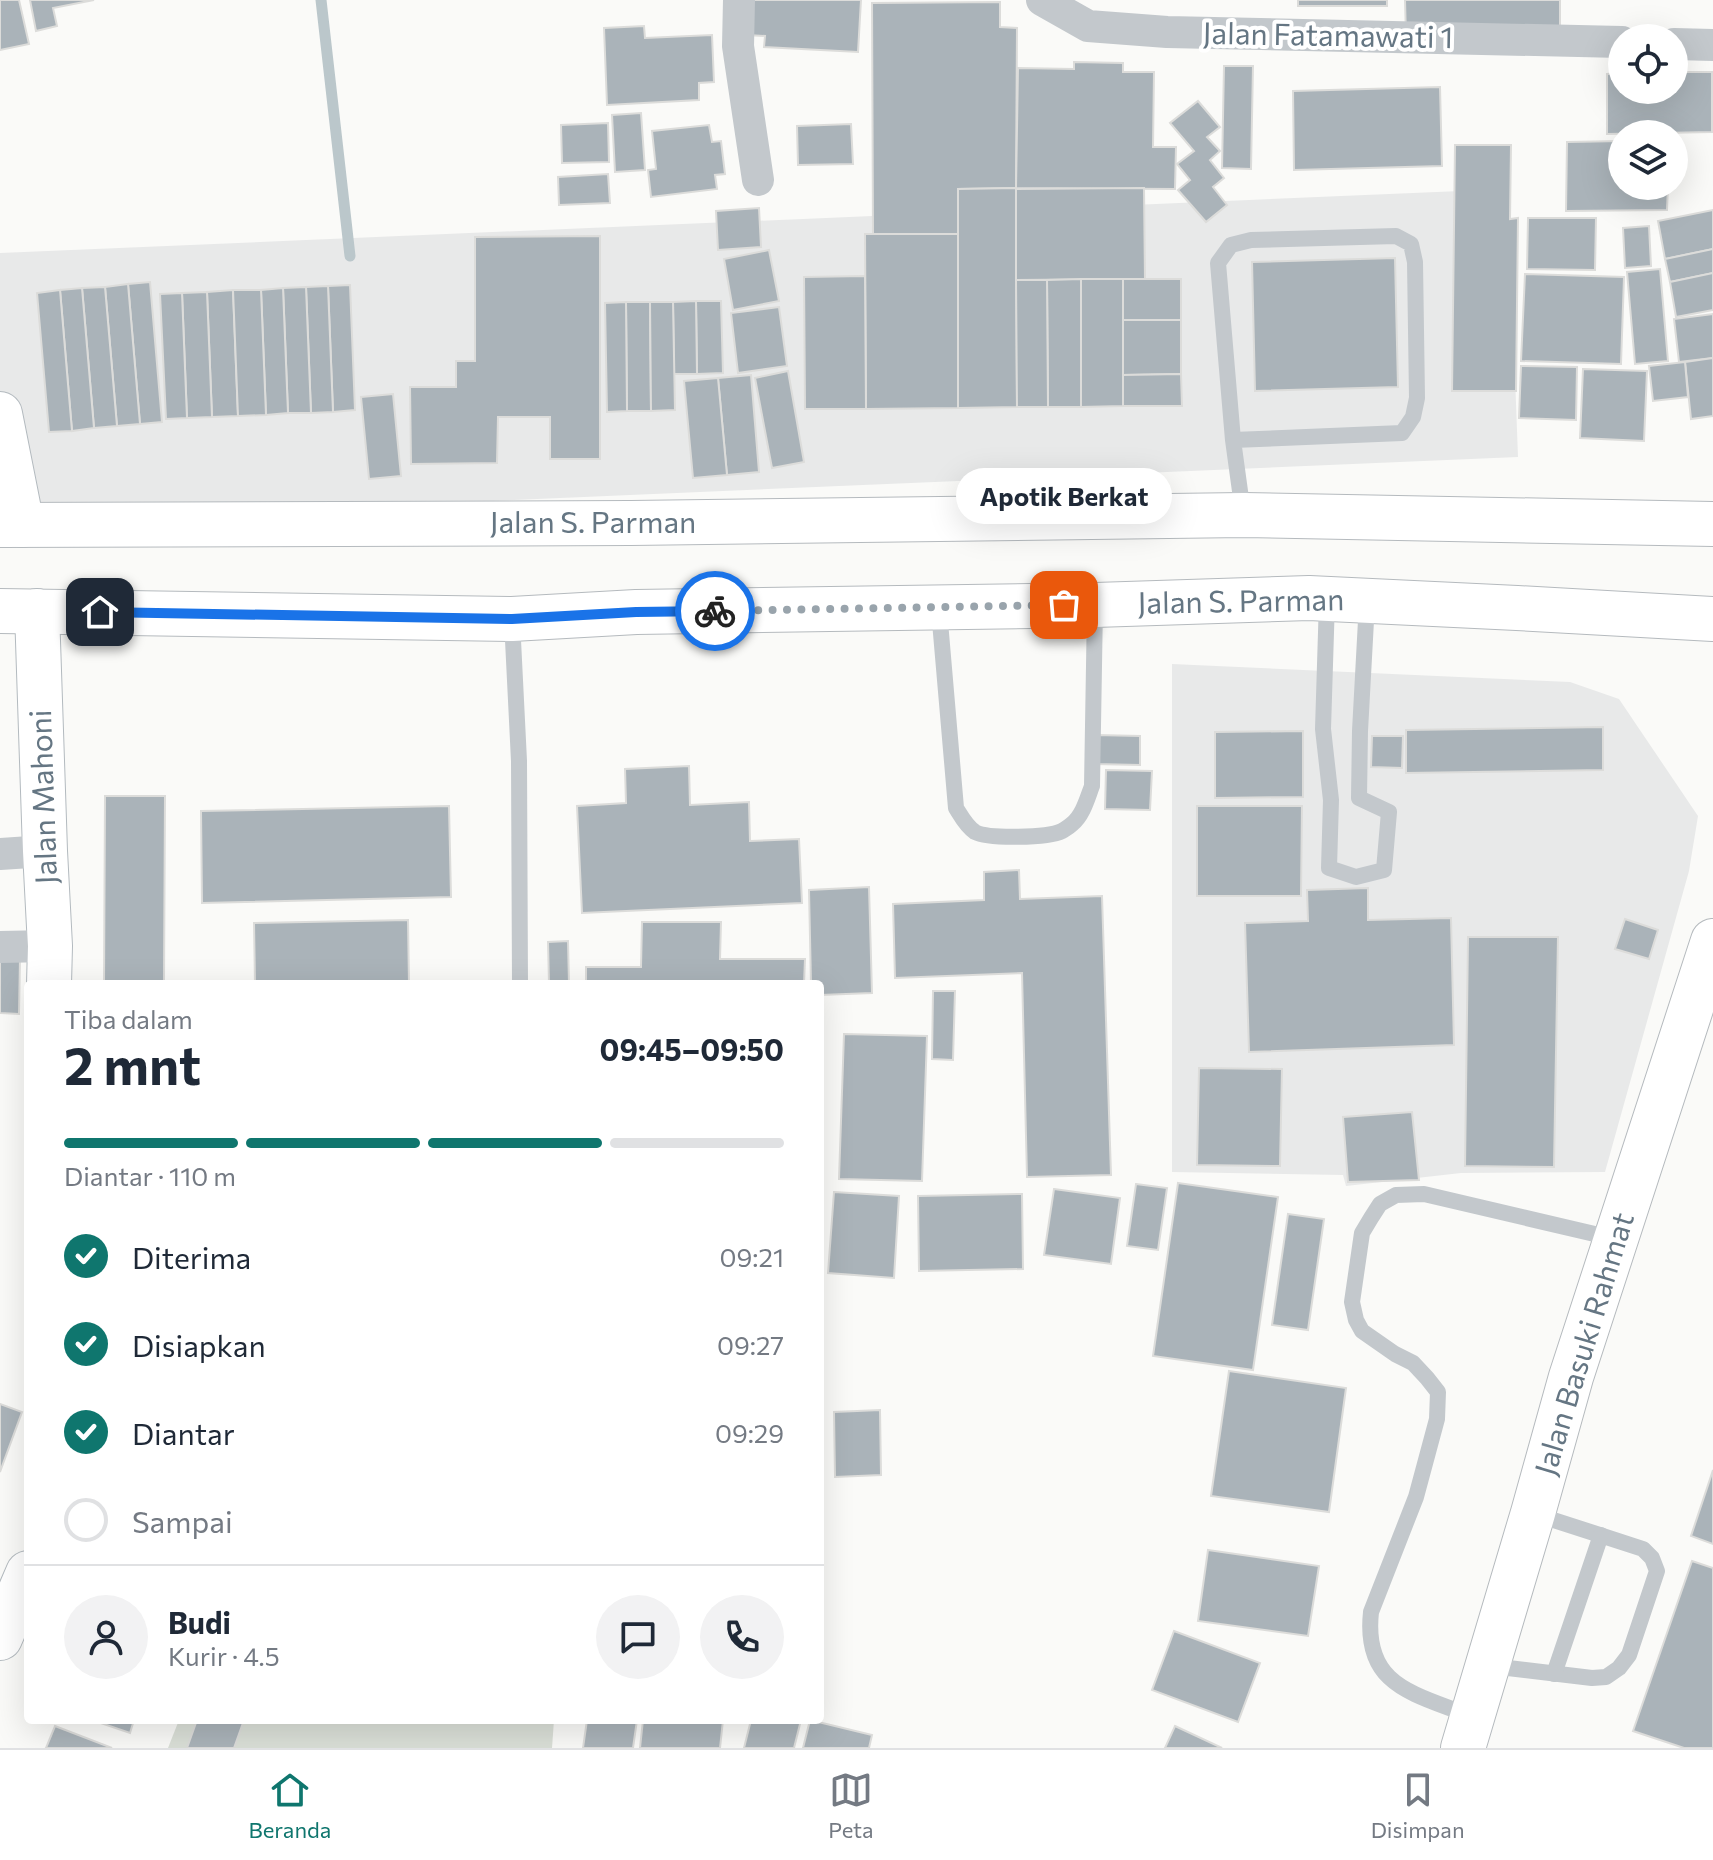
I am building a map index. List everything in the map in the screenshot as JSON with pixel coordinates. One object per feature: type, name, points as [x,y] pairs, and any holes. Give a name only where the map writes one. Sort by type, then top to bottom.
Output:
[{"type":"main road","points":[[0,414],[11,525]]},
{"type":"main road","name":"Jalan S. Parman","points":[[11,525],[631,523],[1244,515],[1713,524]]},
{"type":"main road","name":"Jalan S. Parman","points":[[18,611],[512,619],[636,612],[1095,605],[1309,598],[1713,619]]},
{"type":"main road","name":"Jalan Mahoni","points":[[18,611],[45,851],[50,965]]},
{"type":"main road","name":"Jalan Basuki Rahmat","points":[[1467,1732],[1571,1377],[1616,1239],[1704,994],[1713,941]]},
{"type":"main road","points":[[0,1638],[24,1582]]},
{"type":"street","points":[[739,0],[738,46],[758,180]]},
{"type":"street","name":"Jalan Fatamawati 1","points":[[1042,0],[1088,26],[1167,32],[1608,42]]},
{"type":"street","points":[[1688,44],[1713,45]]},
{"type":"street","points":[[0,854],[45,851]]},
{"type":"street","points":[[0,947],[50,965]]},
{"type":"lane","points":[[1233,440],[1402,433],[1413,417],[1417,398],[1415,262],[1411,244],[1396,236],[1251,240],[1231,245],[1218,263],[1233,440],[1244,515]]},
{"type":"lane","points":[[1347,600],[1360,731],[1359,798]]},
{"type":"lane","points":[[1331,800],[1359,798],[1389,812],[1384,870],[1356,877],[1329,868],[1331,800],[1323,729],[1347,600]]},
{"type":"lane","points":[[939,607],[956,808],[965,823],[976,832],[990,836],[1060,832],[1075,821],[1085,806],[1092,786],[1095,605]]},
{"type":"lane","points":[[512,619],[519,761],[520,980]]},
{"type":"lane","points":[[1467,1732],[1387,1677],[1371,1646],[1371,1612],[1416,1497],[1437,1419],[1438,1392],[1413,1363],[1362,1331],[1356,1320],[1352,1302],[1362,1233],[1380,1204],[1396,1195],[1424,1194],[1616,1239]]},
{"type":"lane","points":[[1486,1666],[1606,1677],[1619,1668],[1629,1655],[1657,1571],[1652,1558],[1643,1549],[1533,1513]]},
{"type":"lane","points":[[1554,1674],[1601,1535]]},
{"type":"shaded area","points":[[1508,189],[1518,457],[0,522],[0,253]]},
{"type":"shaded area","points":[[1172,664],[1570,682],[1619,699],[1698,816],[1689,871],[1605,1172],[1461,1173],[1346,1186],[1343,1175],[1172,1172]]},
{"type":"shaded area","points":[[177,1724],[554,1724],[552,1748],[168,1748]]},
{"type":"building","points":[[0,0],[19,0],[29,44],[0,50]]},
{"type":"building","points":[[30,0],[94,0],[53,8],[57,26],[36,31]]},
{"type":"building","points":[[750,0],[861,0],[858,52],[764,47],[765,36],[747,35]]},
{"type":"building","points":[[1298,0],[1387,0],[1387,6],[1298,6]]},
{"type":"building","points":[[1405,0],[1560,0],[1560,33],[1406,36]]},
{"type":"building","points":[[1000,2],[1000,27],[1017,28],[1016,188],[958,189],[958,234],[873,234],[872,3]]},
{"type":"building","points":[[644,26],[645,38],[712,35],[714,82],[699,83],[699,100],[607,105],[604,28]]},
{"type":"building","points":[[1074,62],[1123,63],[1123,72],[1154,72],[1153,147],[1176,147],[1175,189],[1016,188],[1018,68],[1074,69]]},
{"type":"building","points":[[1224,66],[1253,66],[1251,169],[1222,168]]},
{"type":"building","points":[[1688,72],[1712,72],[1712,132],[1688,132],[1688,120],[1608,120],[1607,134],[1607,74],[1608,104],[1688,104]]},
{"type":"building","points":[[1440,87],[1442,166],[1294,170],[1293,91]]},
{"type":"building","points":[[1198,101],[1220,127],[1207,137],[1220,151],[1210,160],[1224,178],[1213,187],[1227,205],[1206,222],[1178,190],[1190,180],[1177,164],[1194,151],[1170,123]]},
{"type":"building","points":[[641,113],[645,170],[615,172],[612,115]]},
{"type":"building","points":[[608,123],[609,162],[562,163],[561,125]]},
{"type":"building","points":[[851,124],[853,164],[798,165],[797,126]]},
{"type":"building","points":[[709,125],[712,142],[721,141],[725,174],[715,175],[717,189],[651,197],[648,170],[656,169],[652,131]]},
{"type":"building","points":[[1608,141],[1608,200],[1667,200],[1667,210],[1566,211],[1567,142]]},
{"type":"building","points":[[1455,145],[1511,145],[1510,219],[1518,218],[1516,391],[1452,391]]},
{"type":"building","points":[[608,174],[610,203],[559,205],[558,177]]},
{"type":"building","points":[[1016,188],[1017,407],[958,408],[958,189]]},
{"type":"building","points":[[1144,188],[1145,279],[1016,280],[1016,189]]},
{"type":"building","points":[[759,208],[761,247],[718,250],[716,211]]},
{"type":"building","points":[[1713,210],[1713,249],[1665,259],[1658,221]]},
{"type":"building","points":[[1528,218],[1596,218],[1595,270],[1527,269]]},
{"type":"building","points":[[1649,226],[1651,266],[1625,268],[1623,228]]},
{"type":"building","points":[[865,234],[958,234],[958,408],[866,409]]},
{"type":"building","points":[[600,236],[600,459],[550,459],[550,417],[498,417],[497,463],[411,464],[410,387],[456,387],[456,361],[475,361],[475,237]]},
{"type":"building","points":[[1713,249],[1713,273],[1670,282],[1665,259]]},
{"type":"building","points":[[769,250],[779,301],[733,310],[724,259]]},
{"type":"building","points":[[1395,258],[1398,387],[1255,391],[1252,262]]},
{"type":"building","points":[[1660,269],[1668,361],[1635,364],[1627,272]]},
{"type":"building","points":[[1713,273],[1713,310],[1676,317],[1670,282]]},
{"type":"building","points":[[1525,274],[1624,277],[1621,364],[1521,361]]},
{"type":"building","points":[[865,276],[866,409],[805,409],[804,277]]},
{"type":"building","points":[[1081,279],[1123,279],[1123,406],[1081,407]]},
{"type":"building","points":[[1081,279],[1081,407],[1048,407],[1047,280]]},
{"type":"building","points":[[1123,279],[1181,279],[1181,320],[1123,320]]},
{"type":"building","points":[[1016,280],[1047,280],[1048,407],[1017,407]]},
{"type":"building","points":[[150,282],[162,422],[140,424],[128,284]]},
{"type":"building","points":[[128,284],[140,424],[117,426],[105,287]]},
{"type":"building","points":[[350,285],[355,410],[333,412],[328,286]]},
{"type":"building","points":[[328,286],[333,412],[311,413],[306,287]]},
{"type":"building","points":[[105,287],[117,426],[94,428],[82,288]]},
{"type":"building","points":[[306,287],[311,413],[288,413],[283,288]]},
{"type":"building","points":[[82,288],[94,428],[72,431],[60,290]]},
{"type":"building","points":[[283,288],[288,413],[266,415],[261,290]]},
{"type":"building","points":[[60,290],[72,431],[49,432],[37,293]]},
{"type":"building","points":[[233,290],[238,416],[212,417],[207,292]]},
{"type":"building","points":[[233,290],[261,290],[266,415],[238,416]]},
{"type":"building","points":[[207,292],[212,417],[187,418],[182,293]]},
{"type":"building","points":[[182,293],[187,418],[166,419],[160,294]]},
{"type":"building","points":[[696,301],[721,301],[723,373],[697,374]]},
{"type":"building","points":[[696,301],[697,374],[674,374],[673,302]]},
{"type":"building","points":[[626,302],[650,302],[651,411],[627,411]]},
{"type":"building","points":[[626,302],[627,411],[607,412],[605,303]]},
{"type":"building","points":[[650,302],[673,302],[675,410],[651,411]]},
{"type":"building","points":[[779,307],[787,366],[738,373],[731,313]]},
{"type":"building","points":[[1713,314],[1713,358],[1679,362],[1674,319]]},
{"type":"building","points":[[1123,320],[1181,320],[1181,374],[1123,375]]},
{"type":"building","points":[[1713,358],[1713,416],[1691,419],[1685,362]]},
{"type":"building","points":[[1685,362],[1688,397],[1653,401],[1649,366]]},
{"type":"building","points":[[1521,366],[1577,367],[1576,420],[1519,418]]},
{"type":"building","points":[[1583,369],[1647,371],[1644,441],[1580,438]]},
{"type":"building","points":[[788,371],[804,462],[772,468],[755,378]]},
{"type":"building","points":[[1181,374],[1182,406],[1123,406],[1123,375]]},
{"type":"building","points":[[751,375],[759,472],[727,475],[718,378]]},
{"type":"building","points":[[718,378],[727,475],[693,478],[684,381]]},
{"type":"building","points":[[393,394],[401,476],[369,479],[361,397]]},
{"type":"building","points":[[1603,727],[1603,770],[1406,773],[1406,730]]},
{"type":"building","points":[[1303,731],[1303,797],[1215,798],[1215,732]]},
{"type":"building","points":[[1096,735],[1140,736],[1140,765],[1095,764]]},
{"type":"building","points":[[1372,736],[1403,736],[1402,768],[1371,767]]},
{"type":"building","points":[[689,766],[690,805],[749,802],[750,841],[799,839],[802,903],[582,913],[577,806],[626,803],[625,769]]},
{"type":"building","points":[[1106,770],[1152,771],[1150,810],[1105,809]]},
{"type":"building","points":[[105,796],[165,796],[164,980],[104,980]]},
{"type":"building","points":[[449,806],[451,897],[202,903],[201,811]]},
{"type":"building","points":[[1197,806],[1302,806],[1301,896],[1197,896]]},
{"type":"building","points":[[1019,870],[1020,899],[1102,896],[1111,1175],[1027,1177],[1022,973],[895,978],[893,904],[984,900],[984,872]]},
{"type":"building","points":[[869,887],[872,993],[824,995],[824,980],[811,980],[809,890]]},
{"type":"building","points":[[1368,888],[1368,920],[1451,918],[1454,1045],[1249,1052],[1245,923],[1308,921],[1307,890]]},
{"type":"building","points":[[1625,919],[1658,930],[1649,959],[1615,949]]},
{"type":"building","points":[[408,920],[409,980],[255,980],[254,923]]},
{"type":"building","points":[[642,922],[721,922],[720,959],[805,959],[804,980],[586,980],[586,967],[641,967]]},
{"type":"building","points":[[1468,937],[1558,937],[1554,1167],[1465,1166]]},
{"type":"building","points":[[568,941],[569,980],[549,980],[548,942]]},
{"type":"building","points":[[0,959],[20,959],[19,1014],[0,1013]]},
{"type":"building","points":[[933,991],[955,991],[953,1060],[932,1059]]},
{"type":"building","points":[[844,1034],[927,1036],[922,1181],[839,1179]]},
{"type":"building","points":[[1199,1068],[1282,1069],[1280,1166],[1197,1165]]},
{"type":"building","points":[[1412,1112],[1419,1180],[1348,1182],[1343,1117]]},
{"type":"building","points":[[1178,1183],[1278,1197],[1253,1370],[1153,1356]]},
{"type":"building","points":[[1136,1184],[1167,1188],[1158,1250],[1127,1246]]},
{"type":"building","points":[[1054,1189],[1120,1198],[1111,1264],[1044,1255]]},
{"type":"building","points":[[834,1192],[899,1196],[894,1278],[828,1273]]},
{"type":"building","points":[[1022,1194],[1023,1269],[919,1271],[918,1196]]},
{"type":"building","points":[[1288,1214],[1324,1219],[1308,1330],[1272,1325]]},
{"type":"building","points":[[1229,1371],[1346,1388],[1329,1512],[1211,1496]]},
{"type":"building","points":[[0,1404],[22,1412],[0,1472]]},
{"type":"building","points":[[880,1410],[881,1475],[835,1477],[834,1412]]},
{"type":"building","points":[[1713,1470],[1713,1544],[1691,1536]]},
{"type":"building","points":[[1208,1550],[1319,1566],[1308,1636],[1198,1621]]},
{"type":"building","points":[[1692,1561],[1713,1568],[1713,1748],[1684,1748],[1633,1731]]},
{"type":"building","points":[[1174,1631],[1260,1663],[1238,1722],[1152,1690]]},
{"type":"building","points":[[824,1723],[872,1735],[869,1748],[803,1748],[809,1724]]},
{"type":"building","points":[[104,1724],[133,1724],[130,1733]]},
{"type":"building","points":[[196,1724],[243,1724],[234,1748],[187,1748]]},
{"type":"building","points":[[586,1724],[636,1724],[633,1748],[583,1748]]},
{"type":"building","points":[[643,1724],[723,1724],[720,1748],[640,1748]]},
{"type":"building","points":[[750,1724],[800,1724],[794,1748],[744,1748]]},
{"type":"building","points":[[55,1726],[112,1748],[46,1748]]},
{"type":"building","points":[[1175,1726],[1222,1748],[1165,1748]]},
{"type":"waterway","points":[[321,0],[350,256]]},
{"type":"way so far","points":[[715,611],[1064,605]]},
{"type":"place","name":"Apotik Berkat","points":[[1064,605]]},
{"type":"route","points":[[100,612],[512,619],[715,611]]}]
